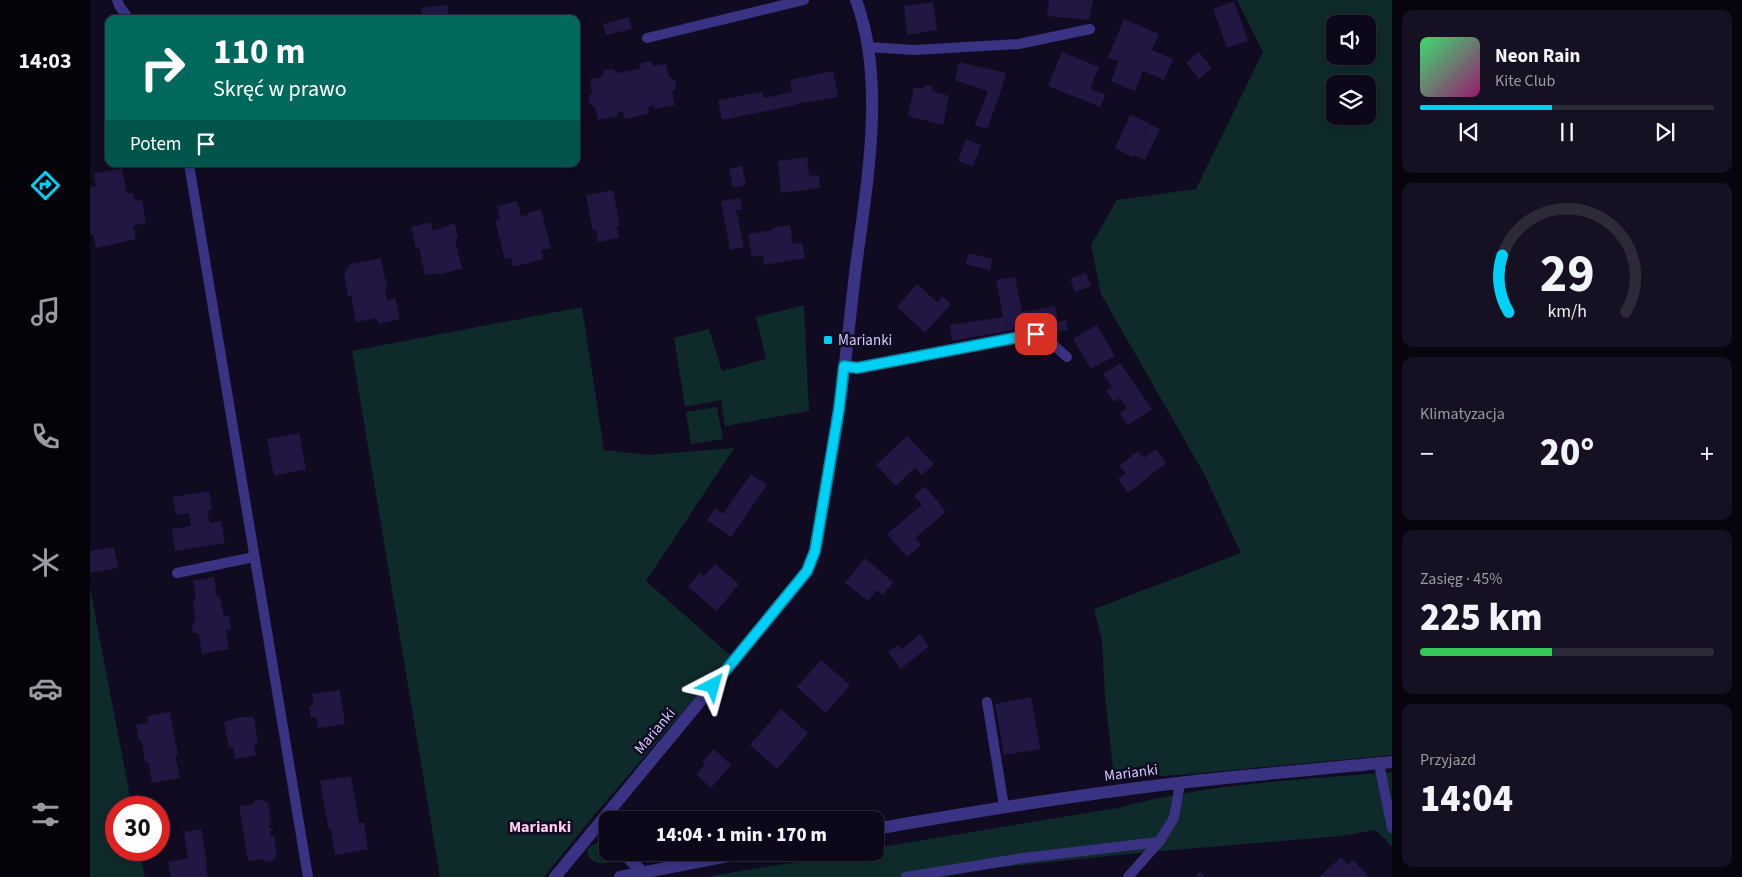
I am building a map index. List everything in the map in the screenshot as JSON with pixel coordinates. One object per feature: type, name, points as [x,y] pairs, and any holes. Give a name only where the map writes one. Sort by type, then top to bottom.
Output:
[{"type":"street","name":"Marianki","points":[[555,877],[807,571],[815,551],[839,409],[868,184],[872,102],[868,48],[862,17],[856,0]]},
{"type":"street","name":"Marianki","points":[[884,827],[1004,806],[1180,783],[1386,763]]},
{"type":"street","name":"Marianki","points":[[616,811],[618,801]]},
{"type":"street","points":[[632,861],[642,872]]},
{"type":"street","points":[[620,877],[701,861]]},
{"type":"lane","points":[[117,0],[126,15]]},
{"type":"lane","points":[[647,38],[804,0]]},
{"type":"lane","points":[[868,48],[914,50],[1019,44],[1090,29]]},
{"type":"lane","points":[[189,167],[308,877]]},
{"type":"lane","points":[[844,366],[857,368],[1036,334],[1050,342],[1067,357]]},
{"type":"lane","points":[[177,573],[254,557]]},
{"type":"lane","points":[[987,702],[1004,806]]},
{"type":"lane","points":[[1386,763],[1392,828]]},
{"type":"lane","points":[[1128,877],[1159,842],[1174,818],[1180,783]]},
{"type":"lane","points":[[906,877],[1023,858],[1159,842]]},
{"type":"green space","points":[[1237,0],[1392,0],[1392,755],[1181,775],[1114,778],[1105,696],[1102,641],[1094,609],[1241,553],[1203,472],[1101,294],[1091,245],[1117,200],[1196,189],[1263,52]]},
{"type":"green space","points":[[804,305],[809,411],[725,426],[721,400],[685,407],[674,338],[709,329],[722,371],[766,359],[756,317]]},
{"type":"green space","points":[[582,307],[604,450],[648,455],[734,448],[646,581],[731,656],[596,813],[544,877],[440,877],[352,351]]},
{"type":"green space","points":[[717,407],[723,439],[691,444],[686,412]]},
{"type":"green space","points":[[90,588],[130,796],[105,796],[105,861],[142,861],[145,877],[90,877]]},
{"type":"green space","points":[[1392,772],[1392,847],[1376,830],[1341,836],[1138,853],[995,868],[945,877],[705,877],[802,861],[884,861],[884,847],[1118,808],[1185,793],[1288,780]]},
{"type":"green space","points":[[599,842],[599,861],[609,861],[600,863],[594,861],[587,852],[590,847]]},
{"type":"building","points":[[1049,0],[1093,0],[1089,20],[1047,16]]},
{"type":"building","points":[[1234,1],[1248,41],[1227,48],[1213,9]]},
{"type":"building","points":[[933,2],[937,30],[907,35],[904,6]]},
{"type":"building","points":[[448,5],[449,15],[422,15],[421,8]]},
{"type":"building","points":[[629,17],[632,29],[606,35],[603,24]]},
{"type":"building","points":[[1124,19],[1159,34],[1152,50],[1173,59],[1164,80],[1143,71],[1135,91],[1111,81],[1118,61],[1108,57]]},
{"type":"building","points":[[1062,52],[1099,67],[1090,89],[1106,95],[1100,107],[1048,86]]},
{"type":"building","points":[[1199,52],[1212,68],[1199,79],[1186,63]]},
{"type":"building","points":[[650,61],[654,66],[666,64],[669,77],[675,80],[676,87],[672,92],[675,105],[655,109],[654,105],[648,107],[648,114],[625,119],[623,111],[617,113],[618,116],[598,120],[595,107],[590,104],[588,97],[592,93],[590,79],[602,77],[605,70],[613,69],[617,73],[639,69],[641,63]]},
{"type":"building","points":[[959,62],[1006,73],[987,129],[975,125],[988,91],[955,80]]},
{"type":"building","points":[[833,71],[838,97],[722,120],[718,100],[762,92],[764,98],[792,92],[790,80]]},
{"type":"building","points":[[926,85],[931,86],[932,91],[949,96],[943,125],[908,116],[914,87],[923,89]]},
{"type":"building","points":[[1130,115],[1149,123],[1141,140],[1149,124],[1160,129],[1145,160],[1134,155],[1133,157],[1115,148]]},
{"type":"building","points":[[966,139],[981,145],[973,166],[958,161]]},
{"type":"building","points":[[807,157],[809,176],[819,175],[820,188],[781,193],[778,161]]},
{"type":"building","points":[[742,166],[746,185],[733,188],[729,169]]},
{"type":"building","points":[[122,168],[127,194],[133,193],[135,201],[142,200],[146,223],[133,226],[136,239],[96,248],[93,234],[90,235],[90,188],[96,186],[94,174]]},
{"type":"building","points":[[613,190],[620,226],[617,226],[619,238],[598,242],[596,230],[593,231],[586,195]]},
{"type":"building","points":[[740,198],[742,209],[736,210],[744,247],[730,250],[721,201]]},
{"type":"building","points":[[517,201],[521,216],[541,209],[551,248],[541,250],[543,259],[513,267],[511,258],[505,259],[495,221],[500,219],[497,206]]},
{"type":"building","points":[[431,222],[433,231],[455,223],[458,238],[455,239],[462,269],[436,275],[436,273],[425,275],[419,247],[416,248],[411,227]]},
{"type":"building","points":[[790,225],[793,244],[802,242],[805,258],[764,265],[763,255],[752,257],[748,234]]},
{"type":"building","points":[[969,253],[992,259],[990,270],[966,264]]},
{"type":"building","points":[[381,258],[387,288],[385,289],[387,300],[395,298],[400,319],[378,324],[377,318],[356,322],[344,274],[350,264]]},
{"type":"building","points":[[1086,273],[1091,286],[1075,292],[1070,279]]},
{"type":"building","points":[[1015,277],[1022,312],[1055,306],[1058,322],[1066,320],[1068,330],[1051,333],[1050,323],[952,341],[950,325],[1003,317],[996,280]]},
{"type":"building","points":[[917,284],[937,302],[942,296],[951,304],[925,333],[897,307]]},
{"type":"building","points":[[1097,325],[1115,356],[1091,369],[1073,339]]},
{"type":"building","points":[[1120,363],[1152,409],[1128,425],[1120,413],[1127,408],[1120,398],[1114,402],[1106,391],[1112,387],[1103,374]]},
{"type":"building","points":[[299,433],[306,469],[274,476],[267,439]]},
{"type":"building","points":[[907,436],[934,464],[922,475],[915,467],[896,486],[876,465]]},
{"type":"building","points":[[1156,449],[1166,463],[1128,493],[1118,479],[1126,473],[1119,466],[1138,451],[1144,458]]},
{"type":"building","points":[[751,474],[767,485],[731,537],[707,520],[715,508],[723,514]]},
{"type":"building","points":[[925,486],[946,512],[915,538],[921,545],[907,557],[887,534],[922,505],[914,496]]},
{"type":"building","points":[[209,491],[212,510],[207,511],[210,523],[221,521],[225,543],[175,551],[172,529],[191,526],[189,513],[176,515],[173,497]]},
{"type":"building","points":[[114,547],[118,568],[90,573],[90,551]]},
{"type":"building","points":[[865,558],[893,582],[883,595],[877,590],[868,601],[845,583]]},
{"type":"building","points":[[715,564],[739,584],[717,611],[688,587],[700,572],[704,576]]},
{"type":"building","points":[[214,577],[217,597],[220,597],[224,616],[229,615],[231,629],[226,630],[229,649],[202,654],[199,634],[193,632],[192,625],[196,620],[193,601],[196,601],[193,581]]},
{"type":"building","points":[[920,634],[929,646],[901,669],[888,652],[898,645],[901,650]]},
{"type":"building","points":[[821,660],[850,685],[826,713],[797,687]]},
{"type":"building","points":[[340,690],[345,724],[318,728],[316,717],[311,718],[309,706],[314,705],[312,694]]},
{"type":"building","points":[[1031,697],[1040,749],[1004,755],[995,704]]},
{"type":"building","points":[[781,709],[808,733],[777,769],[750,745]]},
{"type":"building","points":[[170,712],[178,755],[175,756],[180,778],[152,783],[148,761],[145,762],[142,741],[139,741],[136,725],[148,723],[147,716]]},
{"type":"building","points":[[241,717],[254,717],[258,743],[254,744],[256,755],[235,759],[233,747],[229,748],[224,722]]},
{"type":"building","points":[[714,749],[731,765],[711,788],[696,774],[705,764],[702,762]]},
{"type":"building","points":[[351,776],[359,823],[364,823],[368,849],[335,855],[320,781]]},
{"type":"building","points":[[264,799],[265,802],[268,801],[271,821],[269,822],[270,828],[273,830],[270,831],[271,837],[274,836],[277,857],[274,857],[274,860],[264,862],[263,859],[248,861],[239,806],[254,804],[254,801]]},
{"type":"building","points":[[201,829],[207,865],[205,866],[209,877],[171,877],[168,862],[188,858],[184,832]]},
{"type":"building","points":[[1341,857],[1348,865],[1353,860],[1369,877],[1319,877]]},
{"type":"building","points":[[1200,872],[1206,877],[1195,877]]},
{"type":"place","name":"Marianki","points":[[828,340]]},
{"type":"district","name":"Marianki","points":[[540,827]]},
{"type":"route","points":[[713,686],[807,571],[815,551],[839,409],[844,366],[857,368],[1036,334]]}]
